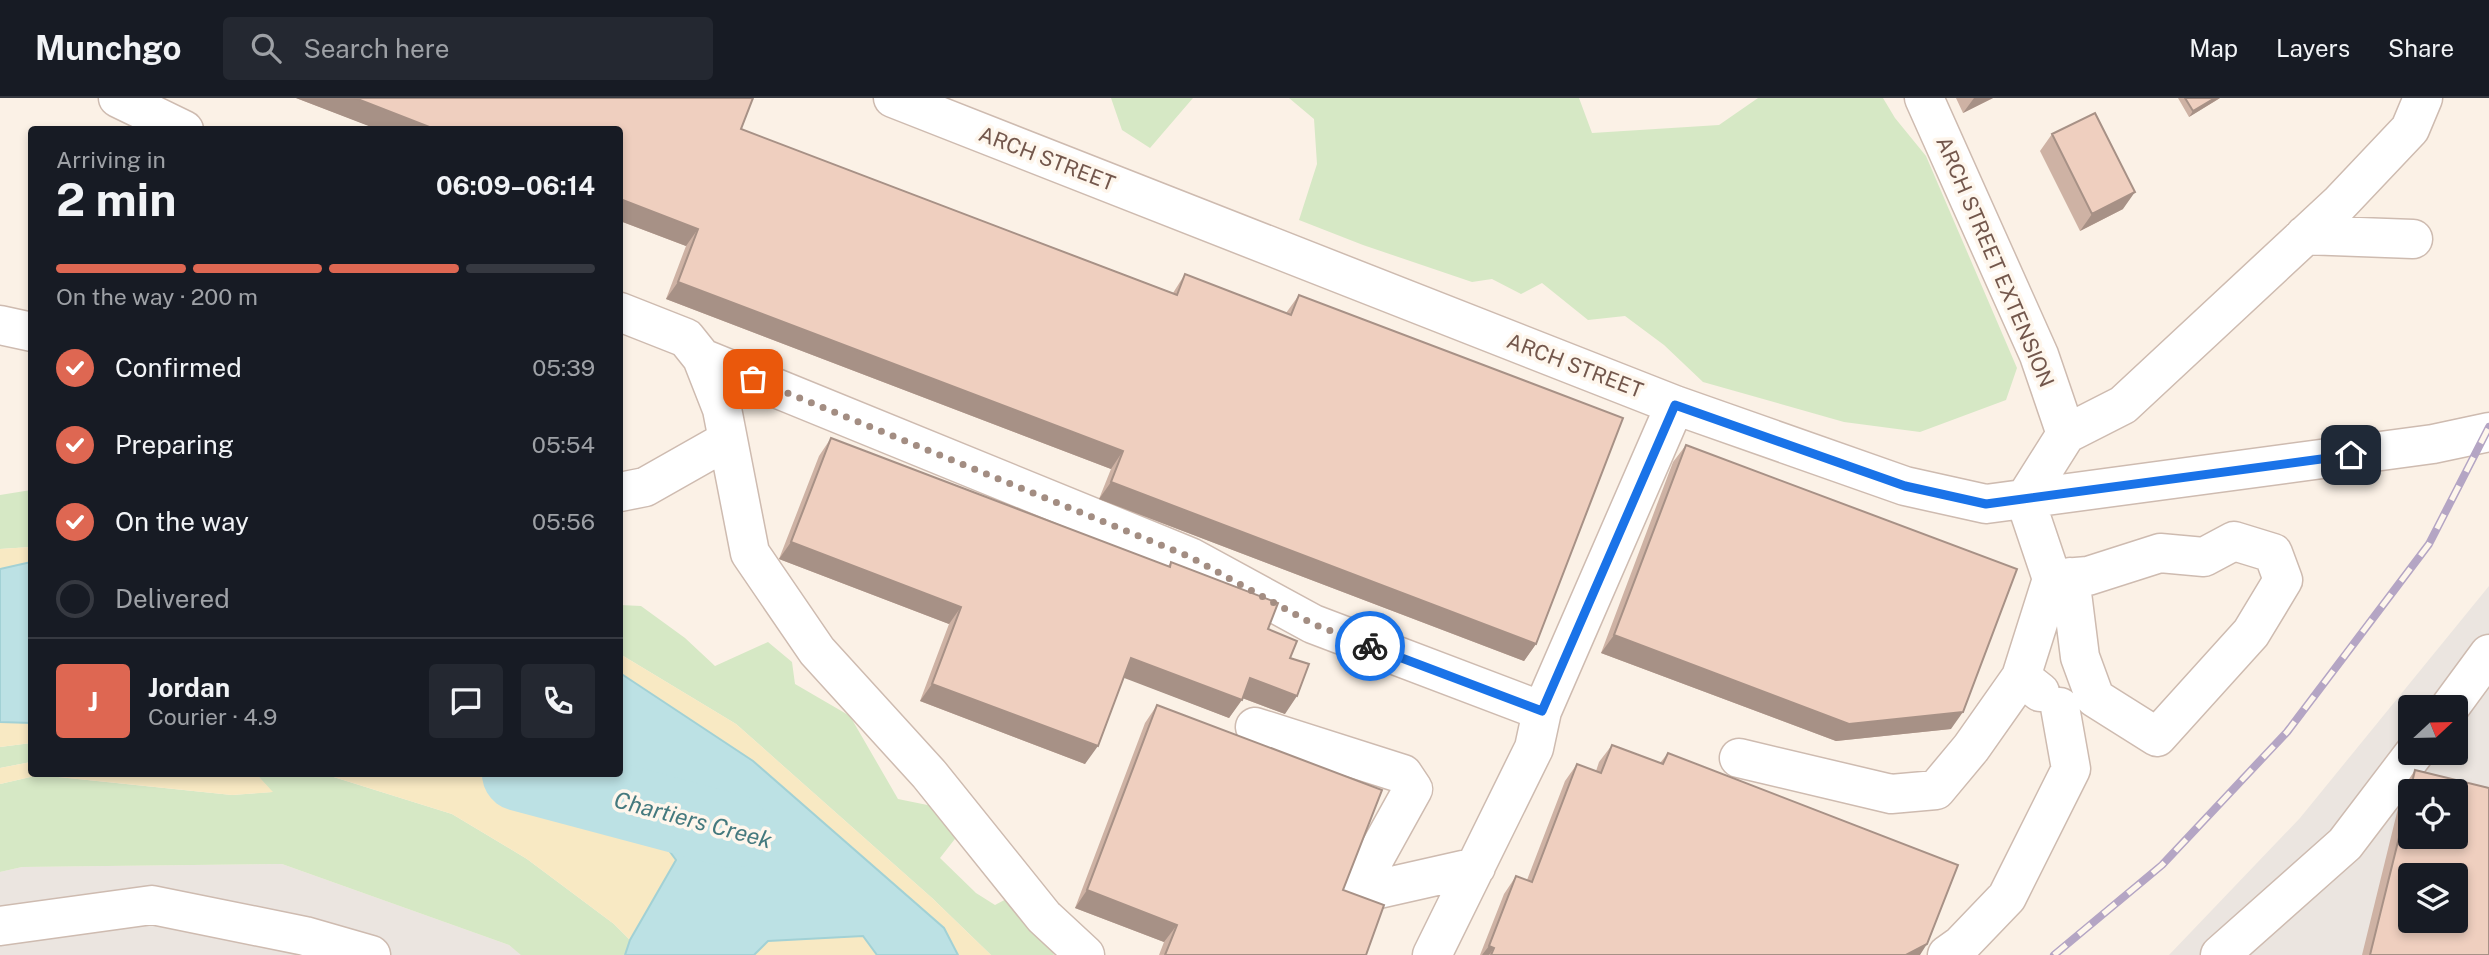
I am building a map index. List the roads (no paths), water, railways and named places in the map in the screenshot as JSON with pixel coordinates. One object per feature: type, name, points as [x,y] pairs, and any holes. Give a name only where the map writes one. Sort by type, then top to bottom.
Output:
[{"type":"street","points":[[118,98],[176,126]]},
{"type":"street","name":"ARCH STREET","points":[[893,98],[1675,405],[1905,486],[1986,504],[2432,444],[2489,432]]},
{"type":"street","name":"ARCH STREET EXTENSION","points":[[1924,98],[2039,355],[2066,433]]},
{"type":"street","points":[[1947,955],[1961,945],[2007,897],[2071,769],[2080,657],[2061,578],[2025,499],[2066,433],[2123,405],[2339,204],[2410,129],[2423,98]]},
{"type":"street","points":[[2305,235],[2413,239]]},
{"type":"street","points":[[623,313],[686,338],[702,358],[722,409],[750,553],[817,651],[929,774],[1044,917],[1085,955]]},
{"type":"street","points":[[0,326],[28,331]]},
{"type":"street","points":[[702,358],[1190,557],[1313,624],[1542,711]]},
{"type":"street","points":[[1432,955],[1534,748],[1542,711],[1675,405]]},
{"type":"street","points":[[623,491],[645,487],[728,440]]},
{"type":"street","points":[[2021,677],[2157,737],[2251,633],[2283,580],[2273,553],[2234,541],[2204,557],[2161,553],[2088,576],[2061,578]]},
{"type":"street","points":[[1739,758],[1891,794],[1936,790],[1971,748],[2021,677],[2061,578]]},
{"type":"street","points":[[2459,695],[2489,654]]},
{"type":"street","points":[[1255,727],[1403,774],[1413,789],[1367,872],[1361,893],[1476,867]]},
{"type":"street","points":[[2220,955],[2345,844],[2405,765]]},
{"type":"street","points":[[0,926],[152,905],[305,936],[371,955]]},
{"type":"water","points":[[28,563],[28,723],[0,722],[0,569]]},
{"type":"water","points":[[623,675],[753,761],[944,928],[958,955],[877,955],[863,936],[768,941],[754,955],[625,955],[630,940],[676,860],[623,788],[587,777],[623,777]]},
{"type":"waterway","name":"Chartiers Creek","points":[[530,777],[733,831]]},
{"type":"railway","points":[[2054,955],[2162,865],[2287,732],[2429,544],[2489,427]]}]
